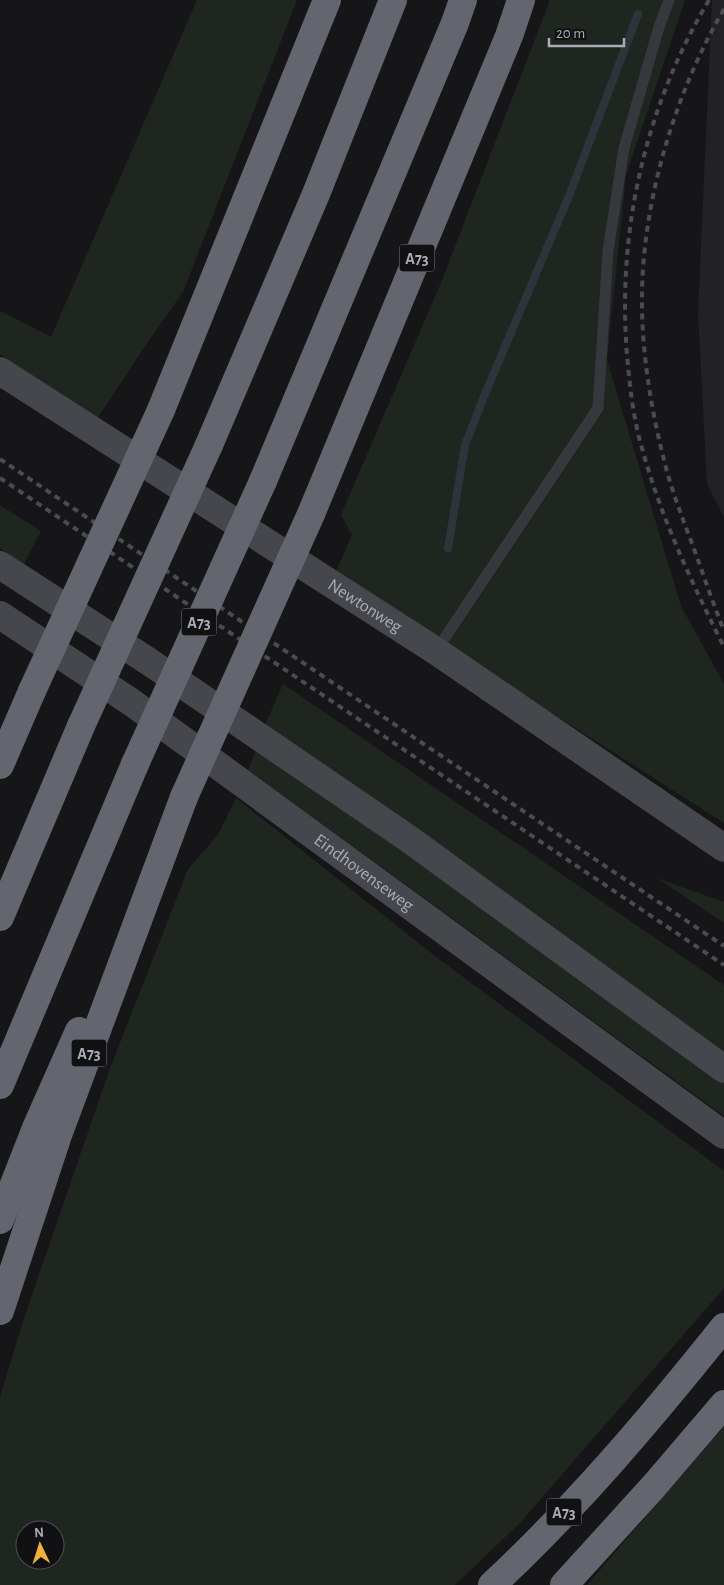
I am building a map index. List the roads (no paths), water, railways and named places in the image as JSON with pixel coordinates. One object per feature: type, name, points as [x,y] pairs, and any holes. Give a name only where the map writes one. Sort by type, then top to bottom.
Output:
[{"type":"highway","points":[[0,765],[161,410],[327,0]]},
{"type":"highway","points":[[0,917],[81,726],[209,445],[316,194],[394,0]]},
{"type":"highway","name":"A73","points":[[0,1085],[135,764],[263,481],[357,259],[463,0]]},
{"type":"highway","name":"A73","points":[[0,1220],[36,1128],[311,514],[509,36],[521,0]]},
{"type":"highway","name":"A73","points":[[0,1310],[58,1136],[184,797]]},
{"type":"highway","name":"A73","points":[[492,1585],[634,1438],[724,1326]]},
{"type":"highway","points":[[564,1585],[654,1486],[724,1404]]},
{"type":"main road","name":"Newtonweg","points":[[0,371],[436,651],[724,848]]},
{"type":"main road","points":[[0,565],[148,661],[409,839],[724,1069]]},
{"type":"main road","name":"Eindhovenseweg","points":[[0,615],[139,707],[724,1135]]},
{"type":"lane","points":[[436,651],[598,408],[608,251],[624,148],[659,27],[669,0]]},
{"type":"waterway","points":[[448,548],[465,445],[569,196],[638,14]]},
{"type":"railway","points":[[709,0],[687,41],[668,83],[652,127],[640,171],[632,216],[627,262],[625,309],[631,391],[636,425],[642,448],[668,525],[724,647]]},
{"type":"railway","points":[[724,9],[691,74],[677,109],[666,145],[649,218],[642,291],[645,355],[659,439],[673,492],[724,631]]},
{"type":"railway","points":[[0,459],[724,946]]},
{"type":"railway","points":[[0,478],[724,965]]}]
